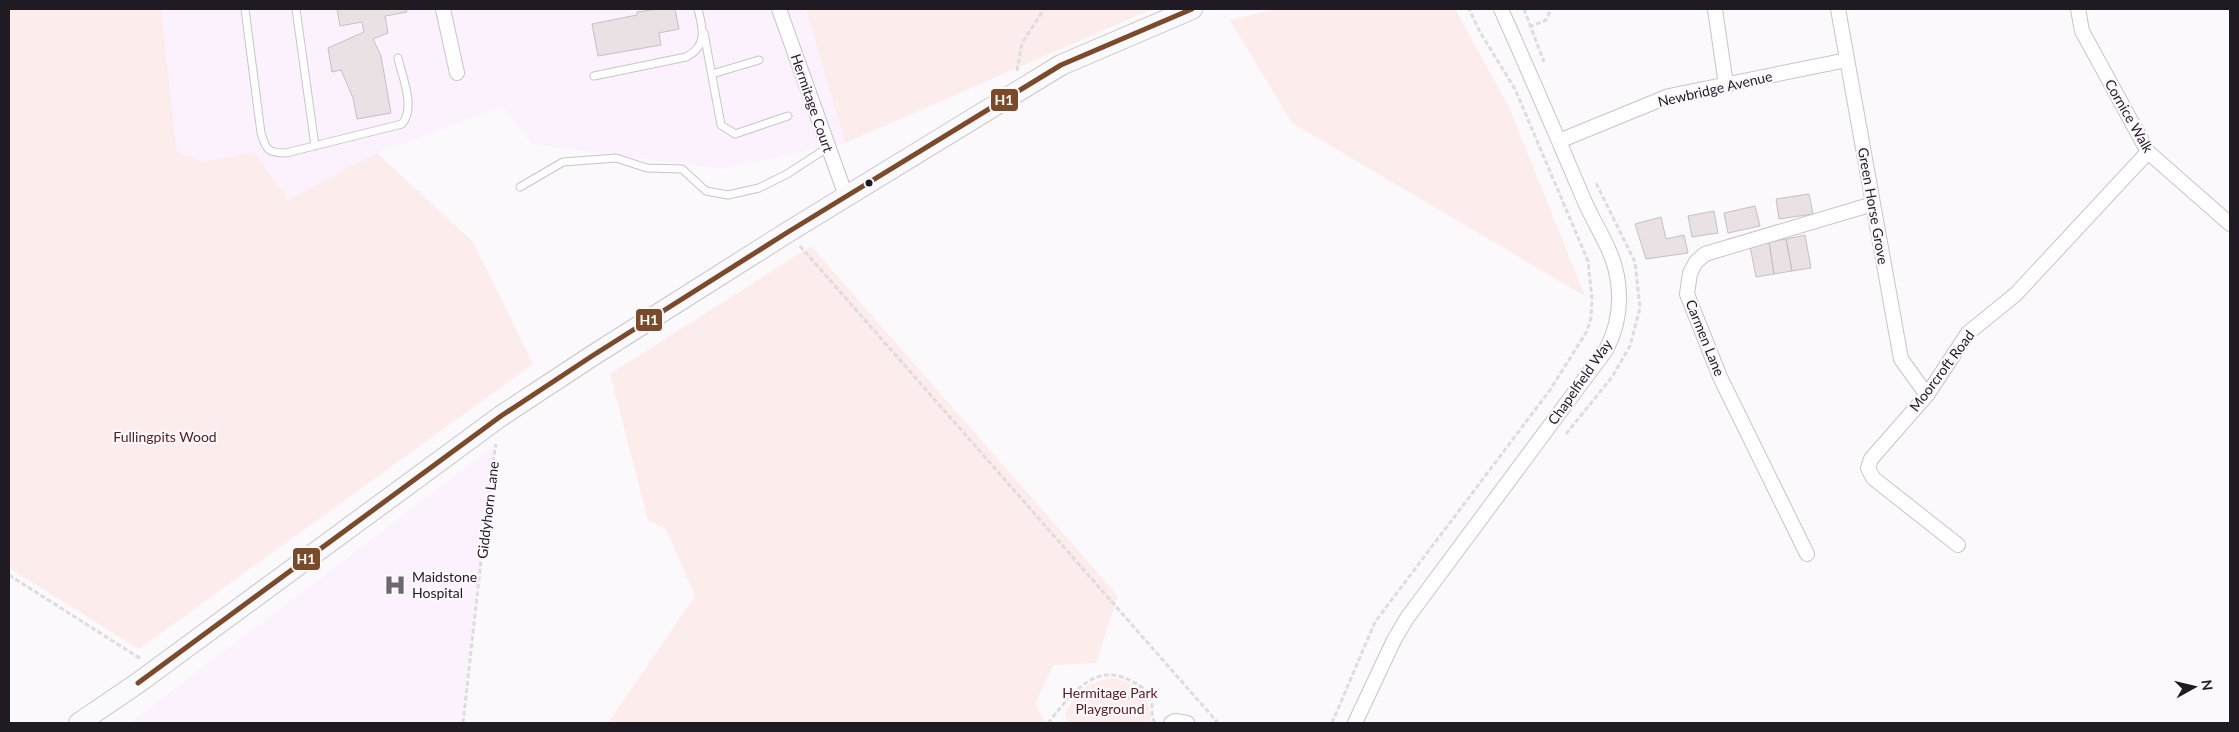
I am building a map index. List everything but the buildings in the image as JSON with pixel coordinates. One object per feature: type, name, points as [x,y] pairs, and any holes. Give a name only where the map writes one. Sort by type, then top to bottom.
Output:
[{"type":"main road","points":[[79,723],[157,669],[501,416],[788,232],[1061,65],[1192,9]]},
{"type":"street","points":[[443,9],[457,73]]},
{"type":"street","name":"Hermitage Court","points":[[779,9],[827,148],[846,196]]},
{"type":"street","name":"Chapelfield Way","points":[[1355,723],[1394,640],[1407,618],[1606,350],[1613,335],[1619,297],[1612,255],[1587,207],[1501,9]]},
{"type":"street","points":[[1715,9],[1726,85]]},
{"type":"street","name":"Green Horse Grove","points":[[1838,9],[1901,359],[1927,395]]},
{"type":"street","name":"Cornice Walk","points":[[2078,9],[2082,31],[2148,152],[2230,224]]},
{"type":"street","name":"Newbridge Avenue","points":[[1559,141],[1669,96],[1847,60]]},
{"type":"street","name":"Moorcroft Road","points":[[1958,545],[1873,478],[1868,468],[1871,459],[1927,395],[1968,333],[2016,294],[2148,152]]},
{"type":"street","name":"Carmen Lane","points":[[1806,554],[1720,377],[1687,294],[1690,272],[1696,262],[1705,254],[1873,204]]},
{"type":"street","points":[[1170,723],[1175,721],[1187,723]]},
{"type":"lane","points":[[245,9],[261,132],[265,146],[273,153],[286,153],[402,124],[408,117],[409,106],[398,58]]},
{"type":"lane","points":[[296,9],[315,146]]},
{"type":"lane","points":[[698,9],[722,125],[735,134],[788,116]]},
{"type":"lane","points":[[594,76],[686,58],[700,47],[704,33]]},
{"type":"lane","points":[[712,74],[760,60]]},
{"type":"lane","points":[[520,187],[563,162],[616,158],[647,168],[682,170],[706,191],[728,195],[766,184],[787,174],[827,148]]},
{"type":"path","points":[[1022,88],[1016,73],[1022,43],[1044,9]]},
{"type":"path","points":[[1332,723],[1376,622],[1550,390],[1588,331],[1591,318],[1591,280],[1588,261],[1515,89],[1480,32],[1469,9]]},
{"type":"path","points":[[1524,9],[1529,27],[1544,63]]},
{"type":"path","points":[[1529,27],[1546,20],[1552,9]]},
{"type":"path","points":[[1565,434],[1612,377],[1630,346],[1640,308],[1635,262],[1596,182]]},
{"type":"path","points":[[788,232],[1218,723]]},
{"type":"path","name":"Giddyhorn Lane","points":[[463,723],[490,480],[501,416]]},
{"type":"path","points":[[9,575],[157,669]]},
{"type":"path","points":[[1048,723],[1080,686],[1102,675],[1113,675],[1127,679],[1140,686],[1150,697],[1155,723]]},
{"type":"path","points":[[1128,699],[1140,686]]},
{"type":"shaded area","points":[[161,9],[806,9],[845,143],[721,169],[532,144],[502,107],[377,153],[288,200],[254,152],[204,162],[177,153]]},
{"type":"shaded area","name":"Maidstone Hospital","points":[[494,446],[461,723],[130,723]]},
{"type":"green space","name":"Fullingpits Wood","points":[[9,9],[161,9],[177,153],[204,162],[254,152],[288,200],[377,153],[473,242],[533,364],[139,649],[9,568]]},
{"type":"green space","points":[[806,9],[1152,9],[845,143]]},
{"type":"green space","points":[[1276,9],[1455,9],[1509,107],[1585,296],[1292,123],[1230,20]]},
{"type":"green space","points":[[811,246],[1118,596],[1096,663],[1053,665],[1035,704],[1046,723],[608,723],[695,596],[666,529],[648,520],[610,374]]},
{"type":"green space","name":"Hermitage Park Playground","points":[[1113,678],[1125,681],[1145,695],[1152,723],[1067,723],[1065,714],[1083,688],[1096,682]]},
{"type":"transit line","name":"H1","points":[[138,683],[501,416],[592,356],[788,232],[1061,65],[1192,9]]},
{"type":"place","name":"Maidstone Hospital","points":[[395,585]]}]
